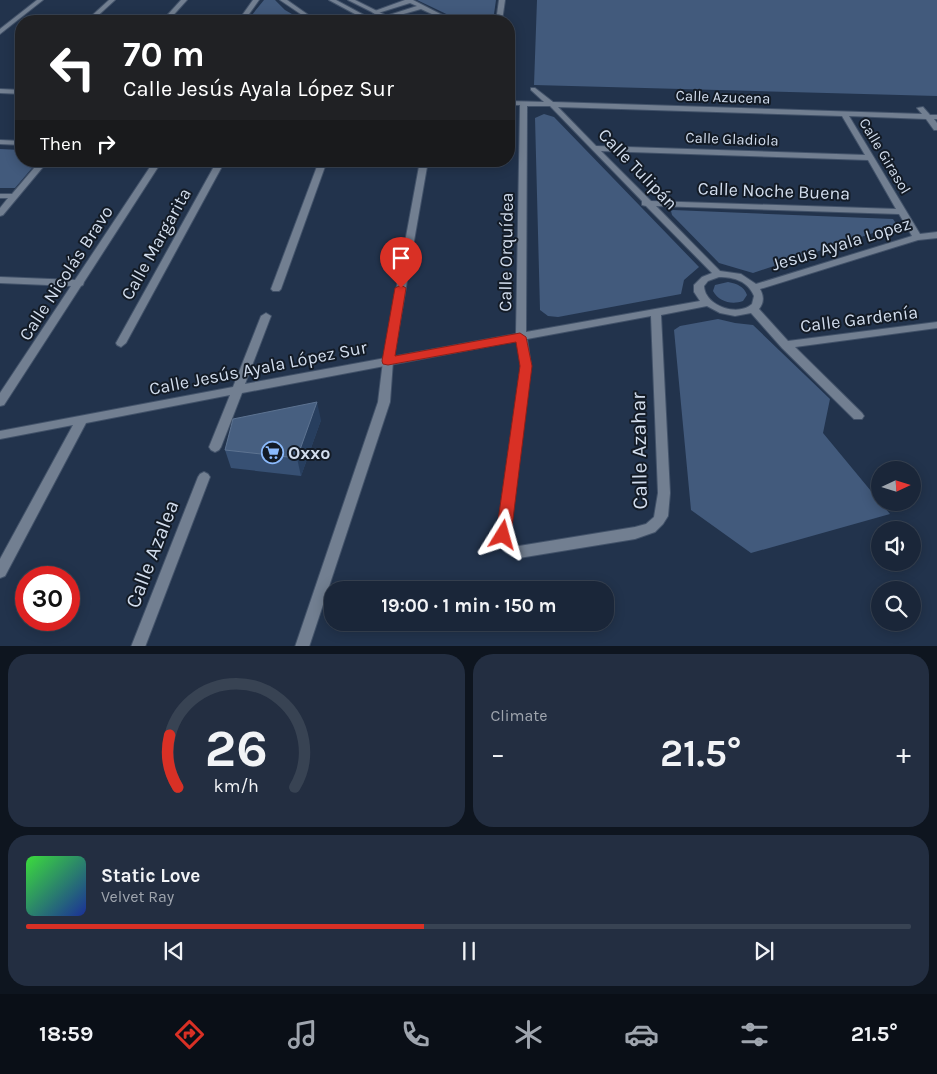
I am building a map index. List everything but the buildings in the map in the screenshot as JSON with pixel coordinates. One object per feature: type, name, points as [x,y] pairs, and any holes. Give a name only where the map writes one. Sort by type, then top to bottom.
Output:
[{"type":"street","points":[[21,15],[40,0]]},
{"type":"street","points":[[96,15],[112,0]]},
{"type":"street","points":[[170,15],[184,0]]},
{"type":"street","points":[[245,15],[256,0]]},
{"type":"street","points":[[283,0],[305,15]]},
{"type":"street","points":[[332,0],[359,15]]},
{"type":"street","points":[[351,0],[382,15]]},
{"type":"street","points":[[500,15],[502,0]]},
{"type":"street","points":[[364,15],[410,1],[439,15]]},
{"type":"street","points":[[393,15],[421,7]]},
{"type":"street","points":[[0,32],[15,20]]},
{"type":"street","name":"Calle Tulipán","points":[[534,89],[718,274]]},
{"type":"street","points":[[0,92],[15,92]]},
{"type":"street","name":"Calle Azucena","points":[[515,103],[937,117]]},
{"type":"street","name":"Calle Orquídea","points":[[507,548],[503,535],[526,366],[520,337],[524,104]]},
{"type":"street","points":[[922,108],[937,128]]},
{"type":"street","name":"Calle Girasol","points":[[844,114],[917,237]]},
{"type":"street","points":[[0,142],[15,143]]},
{"type":"street","name":"Calle Gladiola","points":[[594,148],[870,158]]},
{"type":"street","points":[[0,213],[39,167]]},
{"type":"street","name":"Calle Nicolás Bravo","points":[[0,402],[80,283],[154,167]]},
{"type":"street","name":"Calle Margarita","points":[[121,343],[218,167]]},
{"type":"street","points":[[276,289],[321,167]]},
{"type":"street","points":[[302,646],[384,402],[388,361],[423,167]]},
{"type":"street","points":[[0,196],[14,196]]},
{"type":"street","name":"Calle Noche Buena","points":[[645,202],[902,212]]},
{"type":"street","name":"Jesus Ayala Lopez","points":[[755,287],[917,237],[937,235]]},
{"type":"street","points":[[718,274],[734,276],[755,287],[760,299],[753,309],[735,313],[715,308],[707,303],[698,291],[699,285],[703,280],[718,274]]},
{"type":"street","points":[[0,280],[80,283]]},
{"type":"street","name":"Calle Jesús Ayala López Sur","points":[[0,435],[388,361],[707,303]]},
{"type":"street","points":[[753,309],[786,345],[858,416]]},
{"type":"street","name":"Calle Azahar","points":[[507,548],[519,552],[635,534],[646,531],[659,522],[663,511],[664,493],[656,312]]},
{"type":"street","points":[[215,447],[266,316]]},
{"type":"street","name":"Calle Gardenía","points":[[786,345],[937,325]]},
{"type":"street","points":[[0,572],[82,420]]},
{"type":"street","name":"Calle Azalea","points":[[138,646],[204,477]]},
{"type":"shaded area","points":[[264,0],[275,0],[285,10],[294,15],[252,15]]},
{"type":"shaded area","points":[[417,0],[496,0],[494,15],[448,15]]},
{"type":"shaded area","points":[[537,0],[937,0],[937,96],[534,85]]},
{"type":"shaded area","points":[[544,114],[554,117],[699,267],[684,280],[681,294],[558,317],[548,316],[540,310],[535,118]]},
{"type":"shaded area","points":[[0,149],[15,150],[15,167],[33,167],[15,188],[0,188]]},
{"type":"shaded area","points":[[671,211],[893,219],[897,225],[753,273],[719,263],[672,215]]},
{"type":"shaded area","points":[[728,282],[744,289],[747,295],[743,301],[735,303],[726,302],[713,291],[715,285]]},
{"type":"shaded area","points":[[718,319],[753,325],[830,399],[823,433],[871,491],[871,511],[888,511],[890,514],[751,553],[691,510],[674,330],[680,326]]},
{"type":"place","name":"Oxxo","points":[[272,453]]},
{"type":"route","points":[[401,288],[388,361],[520,337],[526,366],[503,535]]}]
